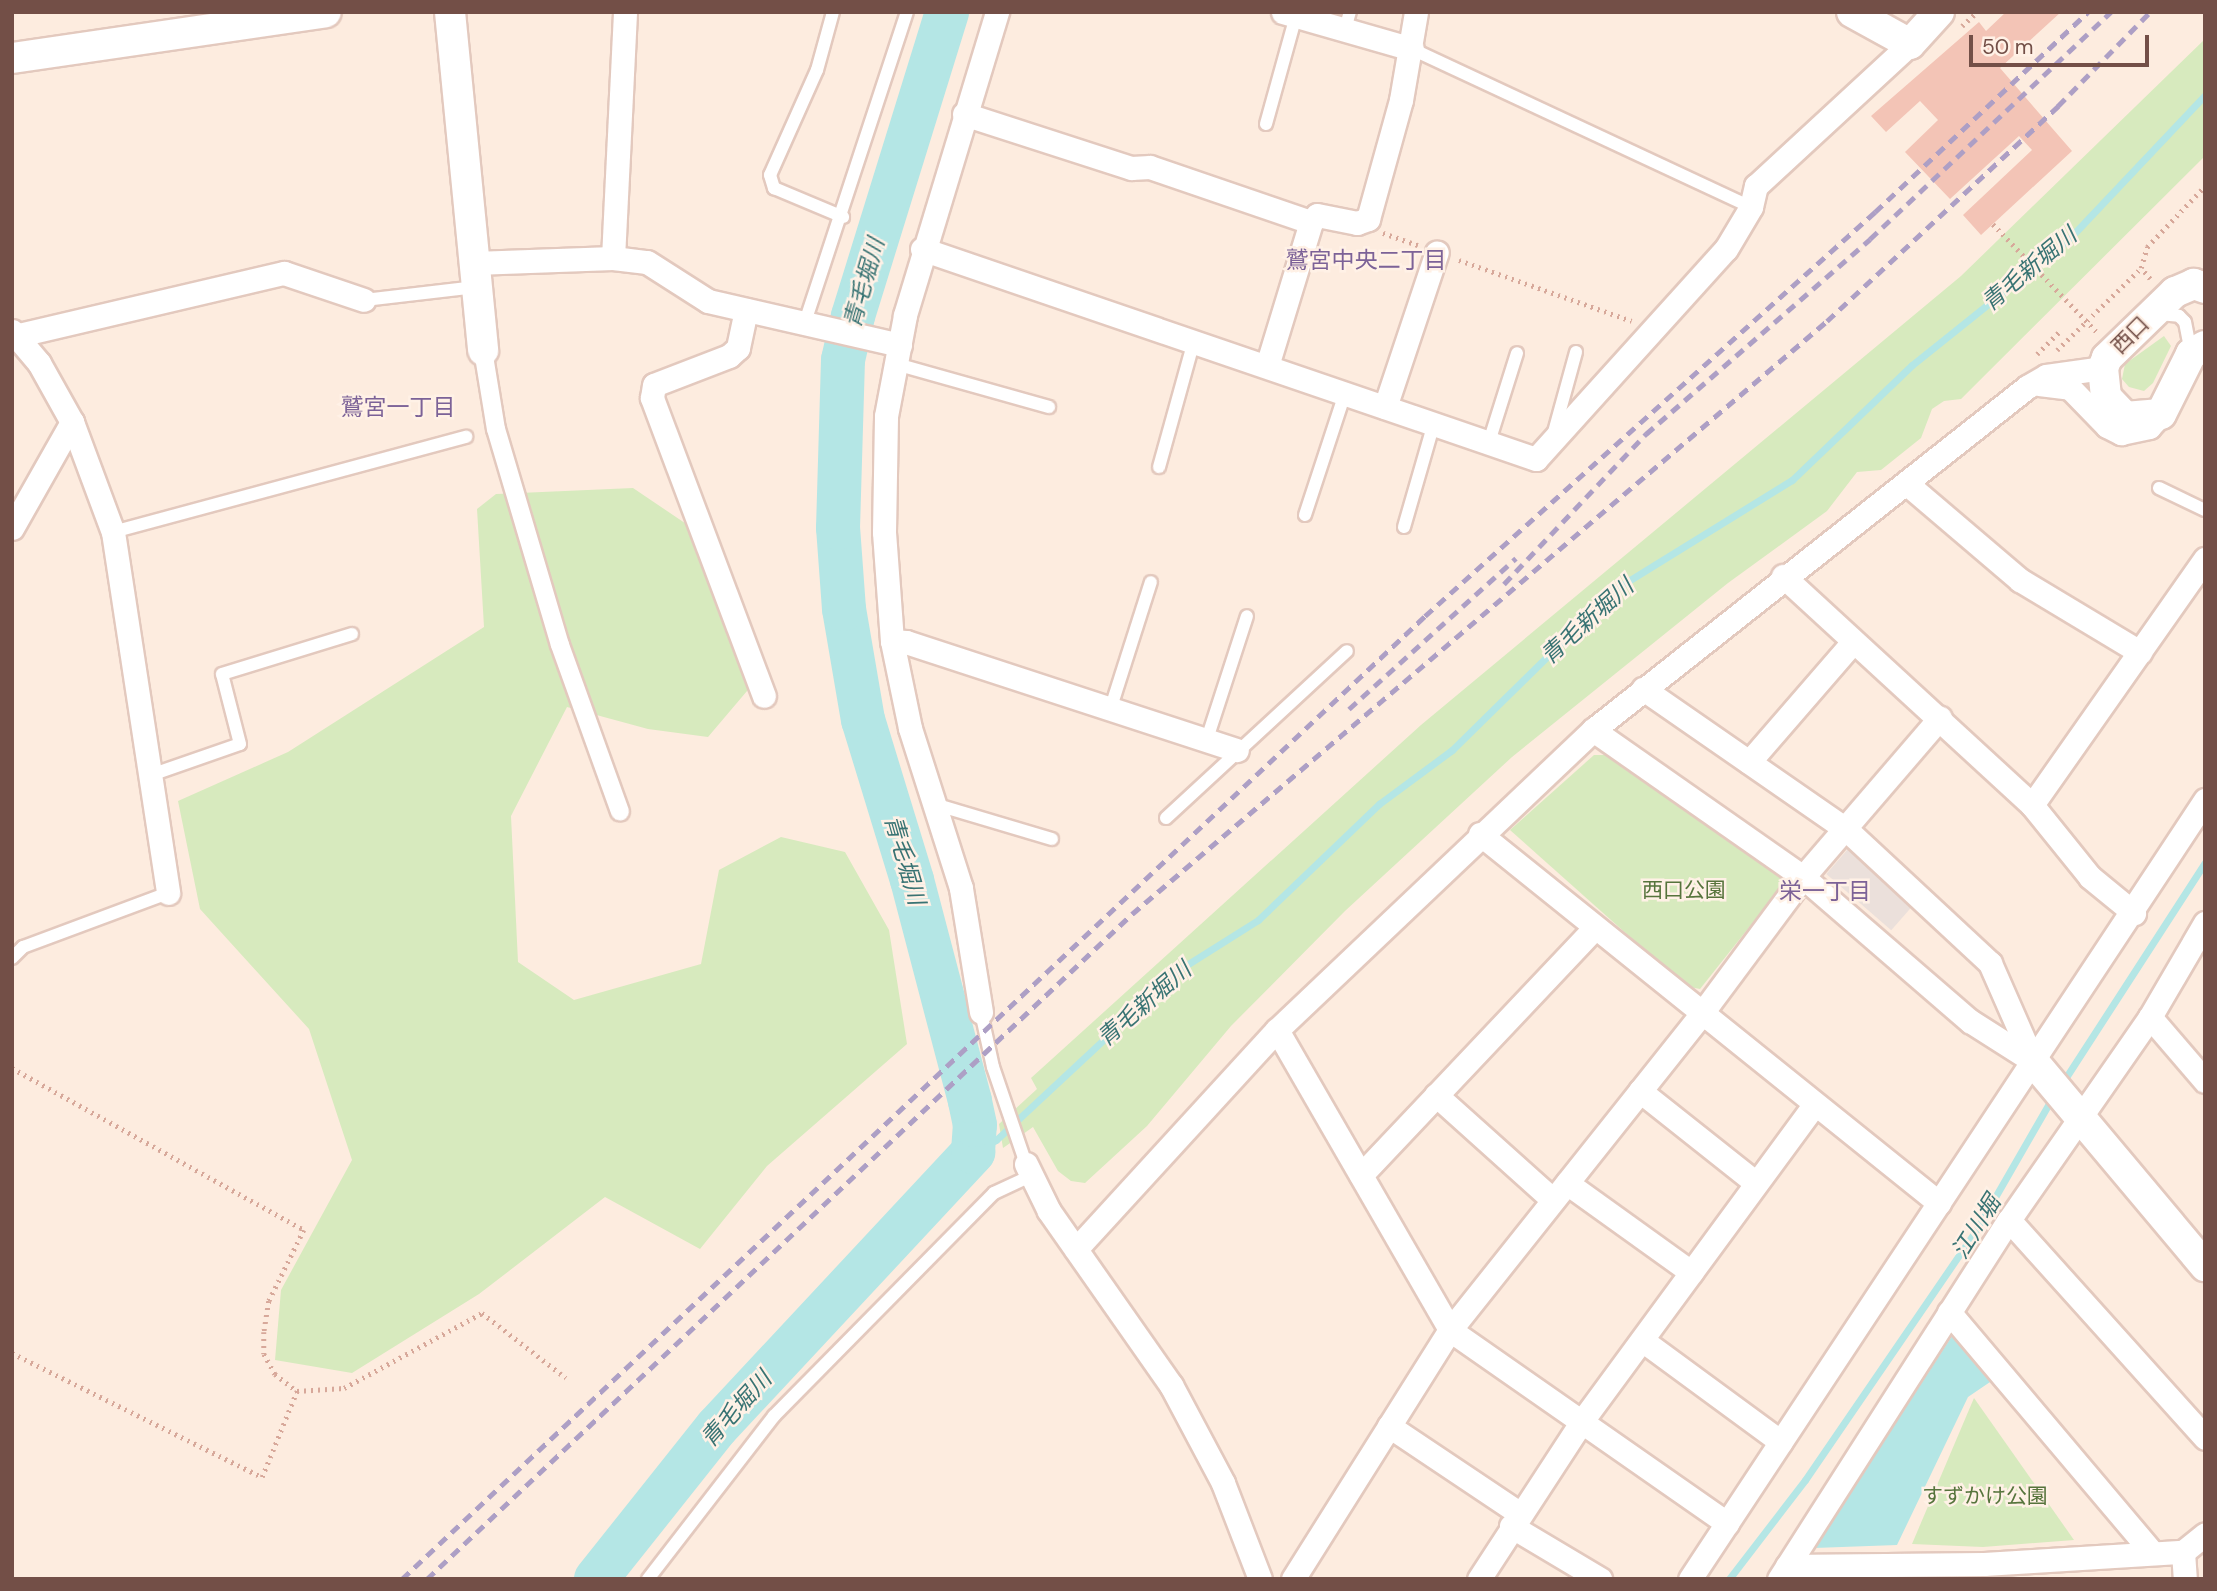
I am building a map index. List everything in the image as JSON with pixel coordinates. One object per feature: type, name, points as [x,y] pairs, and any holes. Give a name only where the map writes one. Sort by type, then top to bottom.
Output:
[{"type":"street","points":[[12,58],[326,12]]},
{"type":"street","points":[[450,12],[483,350],[500,442],[560,645],[620,812]]},
{"type":"street","points":[[613,258],[625,12]]},
{"type":"street","points":[[981,1012],[964,902],[910,728],[892,641],[886,587],[885,467],[886,416],[894,350],[922,249],[996,12]]},
{"type":"street","points":[[1267,366],[1311,222],[1317,215],[1363,223],[1412,49],[1416,12]]},
{"type":"street","points":[[922,249],[1536,459],[1656,330],[1726,248],[1751,207],[1756,186],[1940,13]]},
{"type":"street","points":[[1289,14],[1348,21],[1412,49]]},
{"type":"street","points":[[1872,15],[1910,44]]},
{"type":"street","points":[[964,114],[1131,168],[1150,167],[1311,222]]},
{"type":"street","points":[[1385,407],[1437,252]]},
{"type":"street","points":[[475,275],[613,258],[647,262],[708,301],[811,323],[894,350]]},
{"type":"street","points":[[169,893],[148,776],[113,532],[72,422],[16,333],[284,273],[363,300]]},
{"type":"street","name":"西口","points":[[2161,414],[2137,419],[2117,411],[2106,397],[2103,368],[2151,314],[2185,286],[2205,288]]},
{"type":"street","points":[[746,310],[738,348],[729,356],[654,385],[652,398],[764,696]]},
{"type":"street","points":[[2033,383],[2070,388],[2106,426],[2121,433],[2149,427],[2161,414],[2198,350]]},
{"type":"street","points":[[1076,1249],[1277,1030],[1480,834],[1593,730],[1783,576],[2033,383],[2057,373],[2103,368]]},
{"type":"street","points":[[12,528],[72,422]]},
{"type":"street","points":[[1906,483],[2020,580],[2140,652]]},
{"type":"street","points":[[2032,805],[2205,559]]},
{"type":"street","points":[[1783,576],[2032,805],[2090,877],[2134,913]]},
{"type":"street","points":[[892,641],[906,642],[1237,750]]},
{"type":"street","points":[[1749,762],[1853,642]]},
{"type":"street","points":[[1643,690],[1847,830],[1990,963],[2033,1060],[2205,1266]]},
{"type":"street","points":[[1293,1579],[1450,1329],[1702,1013],[1803,877],[1847,830],[1940,718]]},
{"type":"street","points":[[1593,730],[1803,877],[1970,1021],[2033,1060]]},
{"type":"street","points":[[1690,1579],[2033,1060],[2134,913],[2205,800]]},
{"type":"street","points":[[1480,834],[1594,929],[1939,1203]]},
{"type":"street","points":[[1783,1572],[2009,1220],[2150,1017],[2204,925]]},
{"type":"street","points":[[1361,1175],[1594,929]]},
{"type":"street","points":[[2150,1017],[2205,1081]]},
{"type":"street","points":[[1277,1030],[1450,1329],[1727,1523]]},
{"type":"street","points":[[1640,1091],[1756,1184]]},
{"type":"street","points":[[1436,1095],[1560,1191],[1691,1272]]},
{"type":"street","points":[[1479,1579],[1515,1519],[1581,1422],[1814,1105]]},
{"type":"street","points":[[1026,1163],[1076,1249],[1171,1385],[1223,1483],[1260,1579]]},
{"type":"street","points":[[2009,1220],[2205,1438]]},
{"type":"street","points":[[1949,1312],[2150,1550]]},
{"type":"street","points":[[1642,1340],[1781,1442]]},
{"type":"street","points":[[1390,1426],[1600,1579]]},
{"type":"street","points":[[1783,1572],[2079,1568],[2150,1550],[2183,1552],[2205,1534]]},
{"type":"street","points":[[2183,1552],[2185,1579]]},
{"type":"lane","points":[[833,12],[817,70],[769,175],[774,188],[843,217]]},
{"type":"lane","points":[[811,323],[907,12]]},
{"type":"lane","points":[[1266,124],[1289,14]]},
{"type":"lane","points":[[1412,49],[1751,207]]},
{"type":"lane","points":[[363,300],[475,275]]},
{"type":"lane","points":[[2151,314],[2170,313],[2185,322],[2198,350]]},
{"type":"lane","points":[[1159,467],[1194,341]]},
{"type":"lane","points":[[894,350],[1049,407]]},
{"type":"lane","points":[[1551,442],[1576,352]]},
{"type":"lane","points":[[1489,442],[1517,353]]},
{"type":"lane","points":[[1306,515],[1345,393]]},
{"type":"lane","points":[[1405,527],[1434,424]]},
{"type":"lane","points":[[113,532],[466,437]]},
{"type":"lane","points":[[2159,488],[2205,510]]},
{"type":"lane","points":[[1111,707],[1151,582]]},
{"type":"lane","points":[[1207,739],[1247,616]]},
{"type":"lane","points":[[148,776],[240,744],[222,674],[352,634]]},
{"type":"lane","points":[[1166,818],[1347,651]]},
{"type":"lane","points":[[934,804],[1052,839]]},
{"type":"lane","points":[[12,958],[23,947],[169,893]]},
{"type":"lane","points":[[648,1579],[774,1416],[1026,1163],[1005,1106],[981,1012]]},
{"type":"path","points":[[2055,352],[2141,268],[2147,247],[2205,186]]},
{"type":"path","points":[[1363,223],[1656,330]]},
{"type":"path","points":[[1993,224],[2098,333]]},
{"type":"path","points":[[2141,268],[2150,279]]},
{"type":"path","points":[[12,1068],[304,1230],[269,1301],[264,1332],[264,1354],[270,1364],[297,1391],[344,1388],[482,1313],[566,1378]]},
{"type":"path","points":[[12,1353],[262,1478],[297,1391]]},
{"type":"shaded area","points":[[1848,849],[1913,905],[1891,930],[1826,874]]},
{"type":"green space","points":[[2205,39],[2205,156],[1961,399],[1944,401],[1932,409],[1921,438],[1881,470],[1857,472],[1827,511],[1728,583],[1512,757],[1345,911],[1231,1026],[1147,1126],[1085,1183],[1071,1181],[1058,1171],[1033,1127],[1003,1148],[999,1124],[1037,1089],[1031,1078],[1421,725],[1961,276]]},
{"type":"green space","points":[[2164,336],[2171,346],[2153,383],[2144,391],[2129,387],[2122,379],[2125,364]]},
{"type":"green space","points":[[633,488],[710,540],[764,671],[708,737],[648,729],[567,707],[511,816],[518,962],[574,1000],[701,964],[719,870],[781,837],[845,852],[889,930],[907,1044],[767,1166],[700,1249],[605,1197],[479,1294],[352,1373],[275,1360],[281,1290],[352,1160],[309,1029],[200,909],[178,801],[288,752],[484,627],[477,509],[496,494]]},
{"type":"green space","name":"西口公園","points":[[1594,755],[1609,755],[1790,876],[1700,989],[1685,986],[1510,830]]},
{"type":"green space","name":"すずかけ公園","points":[[1974,1398],[2074,1540],[1983,1547],[1912,1544]]},
{"type":"water","points":[[1952,1336],[1993,1380],[1968,1397],[1897,1545],[1814,1548]]},
{"type":"building","points":[[2006,12],[2061,12],[2000,68],[2072,151],[1981,235],[1963,215],[2032,150],[2019,136],[1950,199],[1905,152],[1938,120],[1920,101],[1886,132],[1871,116],[1979,22],[1986,31]]},
{"type":"waterway","name":"青毛堀川","points":[[596,1579],[717,1427],[973,1152],[975,1125],[970,1101],[912,880],[863,720],[844,609],[838,528],[843,360],[853,316],[947,12]]},
{"type":"waterway","name":"青毛新堀川","points":[[973,1152],[996,1140],[1177,971],[1258,920],[1379,804],[1452,750],[1617,588],[1792,480],[1912,365],[2067,241],[2205,95]]},
{"type":"waterway","name":"江川堀","points":[[2061,1085],[2205,862]]},
{"type":"waterway","name":"江川堀","points":[[1729,1579],[1805,1480],[1975,1232],[2052,1098]]},
{"type":"railway","points":[[402,1579],[1425,616],[1875,212],[2088,12]]},
{"type":"railway","points":[[1504,584],[1646,434],[1870,239],[2111,12]]},
{"type":"railway","points":[[427,1579],[1132,914],[1827,321],[2058,106],[2150,12]]},
{"type":"railway","points":[[1349,709],[1516,558]]},
{"type":"district","name":"鷲宮中央二丁目","points":[[1366,260]]},
{"type":"district","name":"鷲宮一丁目","points":[[398,407]]},
{"type":"district","name":"栄一丁目","points":[[1825,891]]}]
